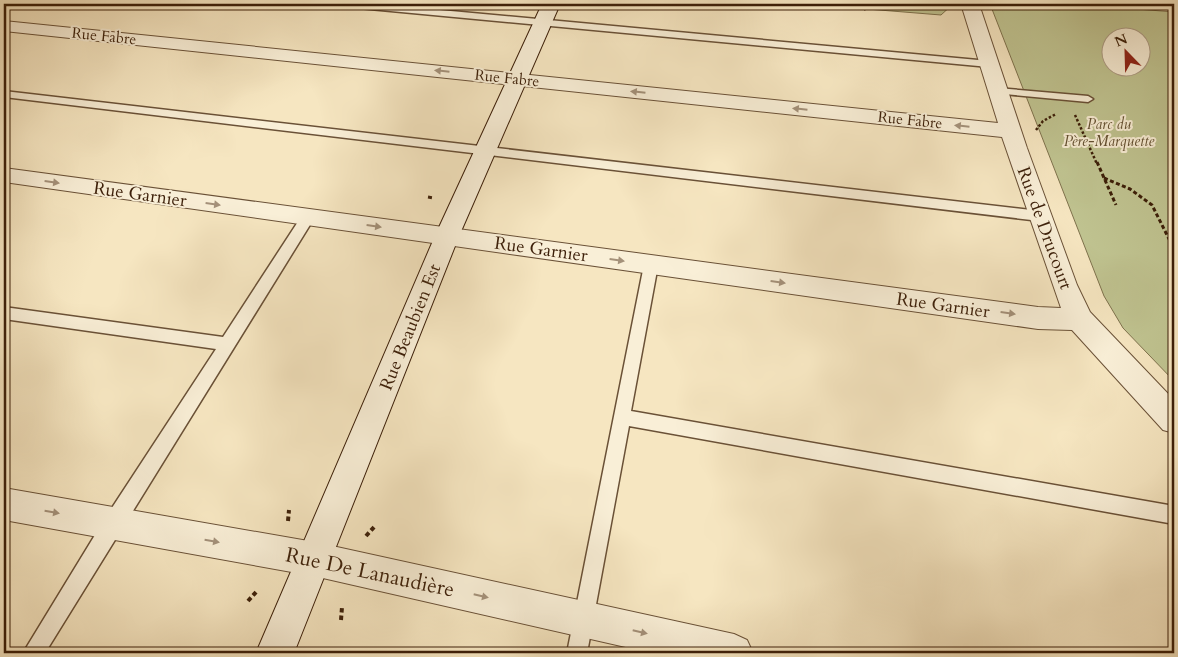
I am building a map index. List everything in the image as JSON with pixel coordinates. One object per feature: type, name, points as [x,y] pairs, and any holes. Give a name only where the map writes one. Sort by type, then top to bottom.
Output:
[{"type":"street","name":"Rue Beaubien Est","points":[[275,653],[447,236],[551,4]]},
{"type":"street","name":"Rue de Drucourt","points":[[970,4],[1010,131],[1064,285],[1079,319],[1174,420]]},
{"type":"street","name":"Rue Fabre","points":[[4,26],[1010,131]]},
{"type":"street","name":"Rue Garnier","points":[[4,175],[1038,318],[1079,319]]},
{"type":"street","name":"Rue De Lanaudière","points":[[4,504],[314,559],[580,636],[734,653]]},
{"type":"lane","points":[[348,4],[989,64]]},
{"type":"lane","points":[[997,91],[1088,99]]},
{"type":"lane","points":[[4,94],[1040,216]]},
{"type":"lane","points":[[32,653],[308,217]]},
{"type":"lane","points":[[580,636],[651,264]]},
{"type":"lane","points":[[4,313],[227,344]]},
{"type":"lane","points":[[622,417],[1174,515]]},
{"type":"path","points":[[864,10],[869,4]]},
{"type":"path","points":[[1068,97],[1116,206]]},
{"type":"path","points":[[1036,131],[1046,118],[1073,109]]},
{"type":"path","points":[[1104,178],[1130,189],[1152,205],[1174,249]]},
{"type":"path","points":[[428,197],[434,198]]},
{"type":"path","points":[[1168,285],[1174,285]]},
{"type":"path","points":[[288,521],[289,510]]},
{"type":"path","points":[[366,536],[375,526]]},
{"type":"path","points":[[248,601],[257,591]]},
{"type":"path","points":[[341,620],[342,607]]},
{"type":"green space","points":[[873,4],[953,4],[941,15],[867,9]]},
{"type":"green space","name":"Parc du Père-Marquette","points":[[990,4],[1075,4],[1174,12],[1174,381],[1123,328],[1104,296]]}]
